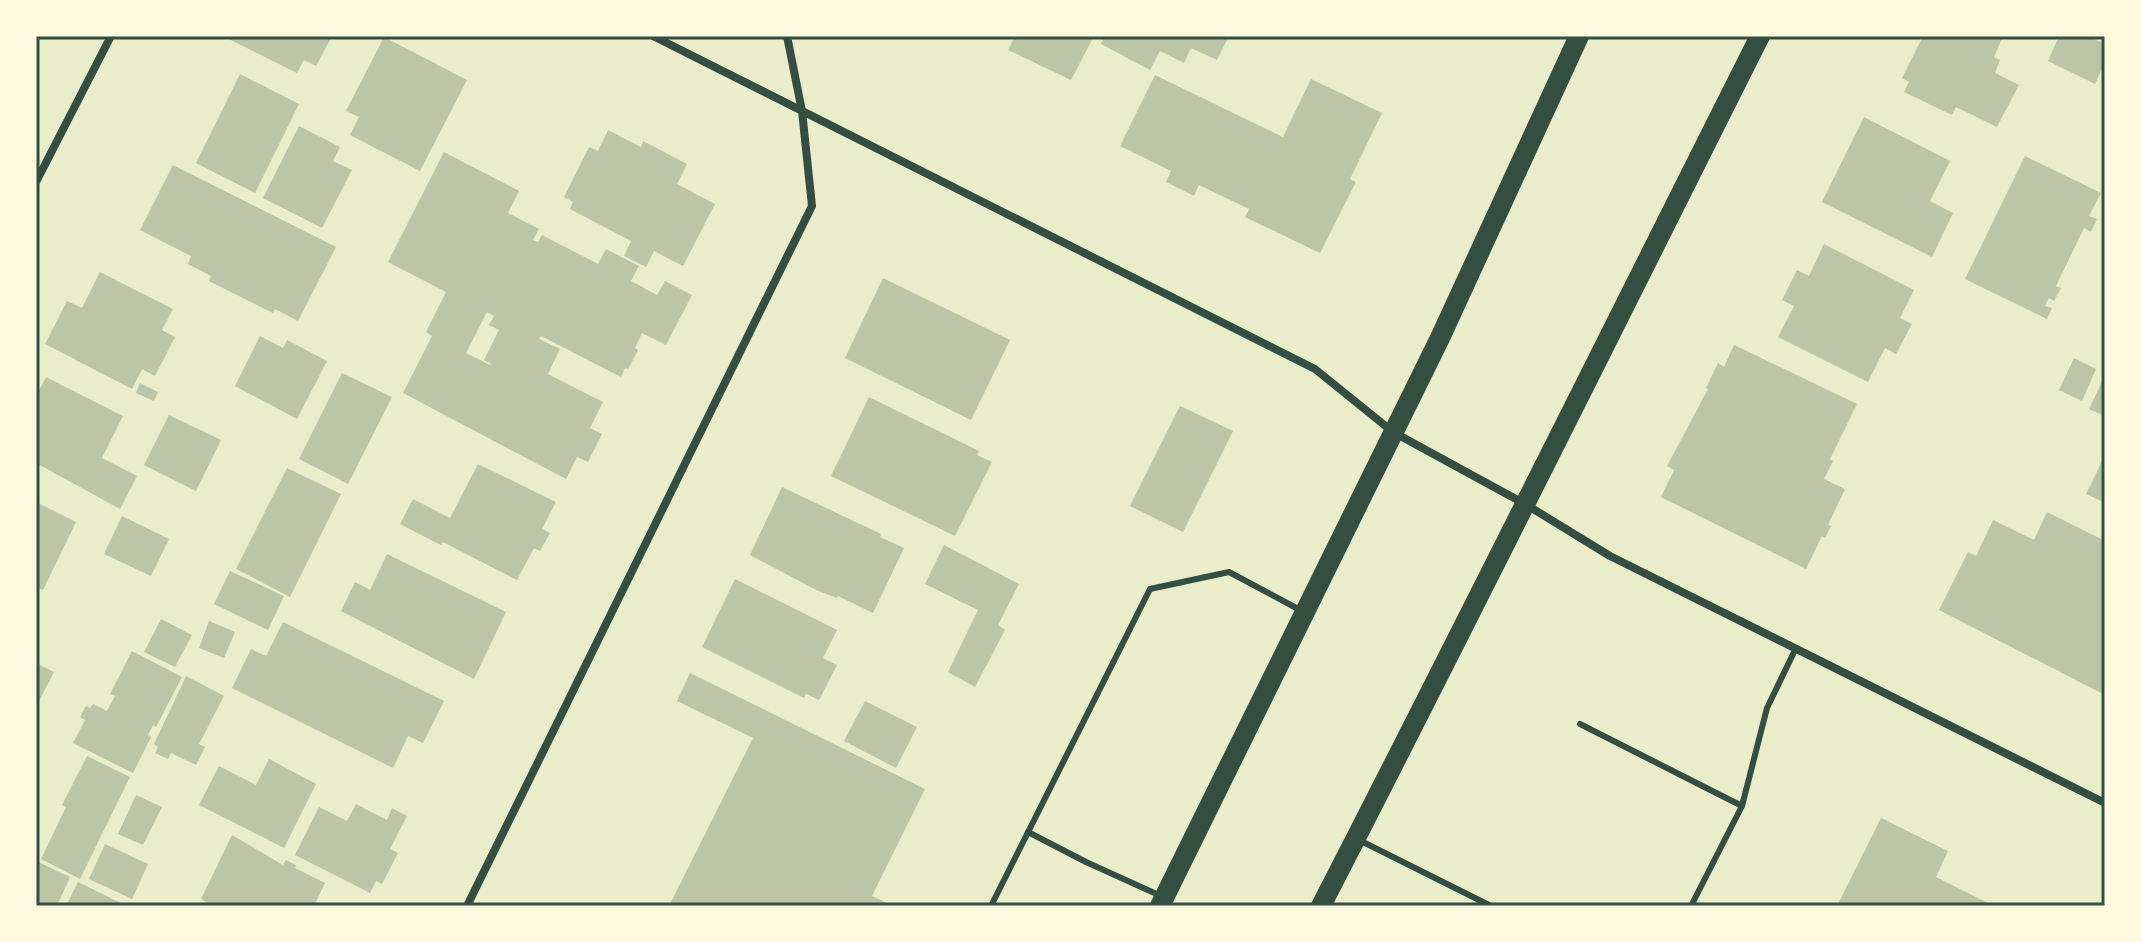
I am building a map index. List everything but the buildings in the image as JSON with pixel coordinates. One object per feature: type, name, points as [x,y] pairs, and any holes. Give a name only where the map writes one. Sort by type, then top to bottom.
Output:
[{"type":"main road","points":[[1162,902],[1440,338],[1579,36]]},
{"type":"main road","points":[[1321,906],[1760,36]]},
{"type":"street","points":[[36,182],[111,36]]},
{"type":"street","points":[[653,36],[1315,369],[1393,432],[1525,504],[1610,556],[2105,803]]},
{"type":"street","points":[[467,906],[812,206],[802,111],[787,36]]},
{"type":"lane","points":[[991,906],[1150,589],[1229,572],[1306,612]]},
{"type":"lane","points":[[1691,906],[1742,806],[1767,708],[1796,648]]},
{"type":"lane","points":[[1580,724],[1742,806]]},
{"type":"lane","points":[[1028,832],[1162,902]]},
{"type":"lane","points":[[1356,838],[1491,906]]}]
